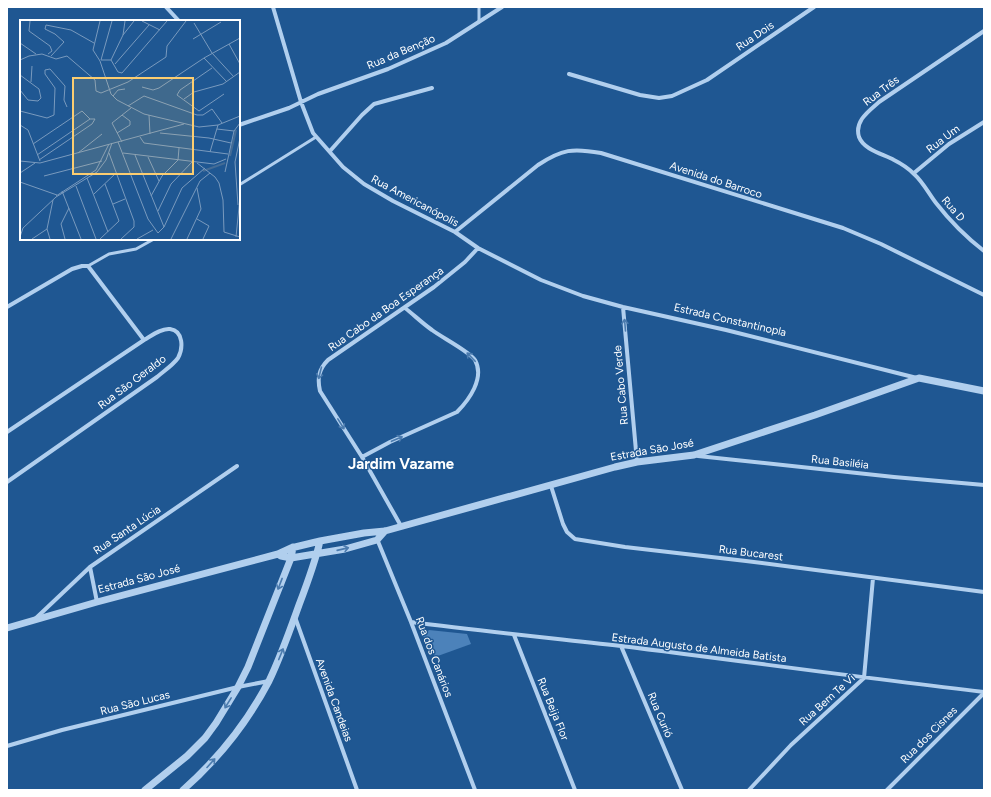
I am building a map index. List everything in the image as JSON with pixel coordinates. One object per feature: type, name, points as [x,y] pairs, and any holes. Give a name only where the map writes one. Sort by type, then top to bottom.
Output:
[{"type":"street","points":[[166,7],[178,20]]},
{"type":"street","points":[[273,7],[301,102],[315,135]]},
{"type":"street","name":"Rua da Benção","points":[[240,125],[289,108],[318,94],[394,66],[446,43],[502,7]]},
{"type":"street","name":"Rua Dois","points":[[569,74],[640,95],[659,98],[672,96],[706,80],[814,7]]},
{"type":"street","name":"Rua Três","points":[[914,174],[894,160],[865,145],[859,138],[858,130],[860,122],[867,112],[879,102],[984,32]]},
{"type":"street","points":[[330,151],[362,115],[374,104],[432,88]]},
{"type":"street","name":"Rua Um","points":[[914,174],[949,144],[984,122]]},
{"type":"street","name":"Rua Americanópolis","points":[[315,135],[343,167],[364,184],[393,201],[455,232],[478,248]]},
{"type":"street","name":"Avenida do Barroco","points":[[455,232],[551,156],[565,150],[584,150],[601,153],[843,228],[882,244],[984,295]]},
{"type":"street","name":"Rua D","points":[[914,174],[950,219],[984,251]]},
{"type":"street","name":"Estrada Constantinopla","points":[[478,248],[541,280],[583,296],[623,307],[755,337],[919,378],[984,391]]},
{"type":"street","name":"Rua Cabo da Boa Esperança","points":[[362,457],[320,391],[318,379],[322,366],[328,360],[434,287],[465,262],[478,248]]},
{"type":"street","points":[[7,307],[72,269],[88,266],[144,340]]},
{"type":"street","name":"Rua Cabo Verde","points":[[623,307],[637,462]]},
{"type":"street","points":[[401,526],[362,457],[390,442],[457,412],[466,404],[474,389],[477,377],[477,368],[474,359],[431,329],[405,308]]},
{"type":"street","name":"Rua São Geraldo","points":[[7,432],[158,332],[170,329],[177,333],[180,337],[182,344],[177,359],[157,377],[7,482]]},
{"type":"street","name":"Estrada São José","points":[[7,628],[34,619],[278,554],[293,547],[320,541],[385,531],[637,462],[694,455],[815,415],[919,378]]},
{"type":"street","name":"Rua Basiléia","points":[[694,455],[894,477],[984,485]]},
{"type":"street","name":"Rua Santa Lúcia","points":[[34,619],[90,567],[238,466]]},
{"type":"street","name":"Rua Bucarest","points":[[551,486],[563,524],[567,532],[575,539],[625,547],[984,592]]},
{"type":"street","points":[[278,554],[291,558],[345,549],[377,540],[385,531]]},
{"type":"street","name":"Rua dos Canários","points":[[373,532],[411,622],[475,790]]},
{"type":"street","points":[[183,790],[199,776],[218,754],[236,731],[269,681],[295,617],[317,554],[320,541]]},
{"type":"street","points":[[145,790],[187,756],[205,738],[238,687],[257,647],[291,558],[293,547]]},
{"type":"street","points":[[90,567],[97,602]]},
{"type":"street","name":"Rua Bem Te Vi","points":[[749,790],[791,745],[864,678],[873,578]]},
{"type":"street","name":"Avenida Candeias","points":[[295,617],[356,789]]},
{"type":"street","name":"Estrada Augusto de Almeida Batista","points":[[411,622],[514,635],[621,646],[984,693]]},
{"type":"street","name":"Rua Beija Flor","points":[[514,635],[576,790]]},
{"type":"street","name":"Rua Curió","points":[[621,646],[682,790]]},
{"type":"street","name":"Rua São Lucas","points":[[7,746],[62,730],[238,687],[269,681]]},
{"type":"street","name":"Rua dos Cisnes","points":[[887,790],[984,693]]},
{"type":"lane","points":[[479,7],[479,22]]},
{"type":"lane","points":[[240,184],[315,135]]},
{"type":"lane","points":[[88,266],[109,254],[136,249],[152,240]]},
{"type":"building","points":[[429,630],[467,634],[471,644],[435,657],[423,636]]},
{"type":"district","name":"Jardim Vazame","points":[[401,464]]}]
